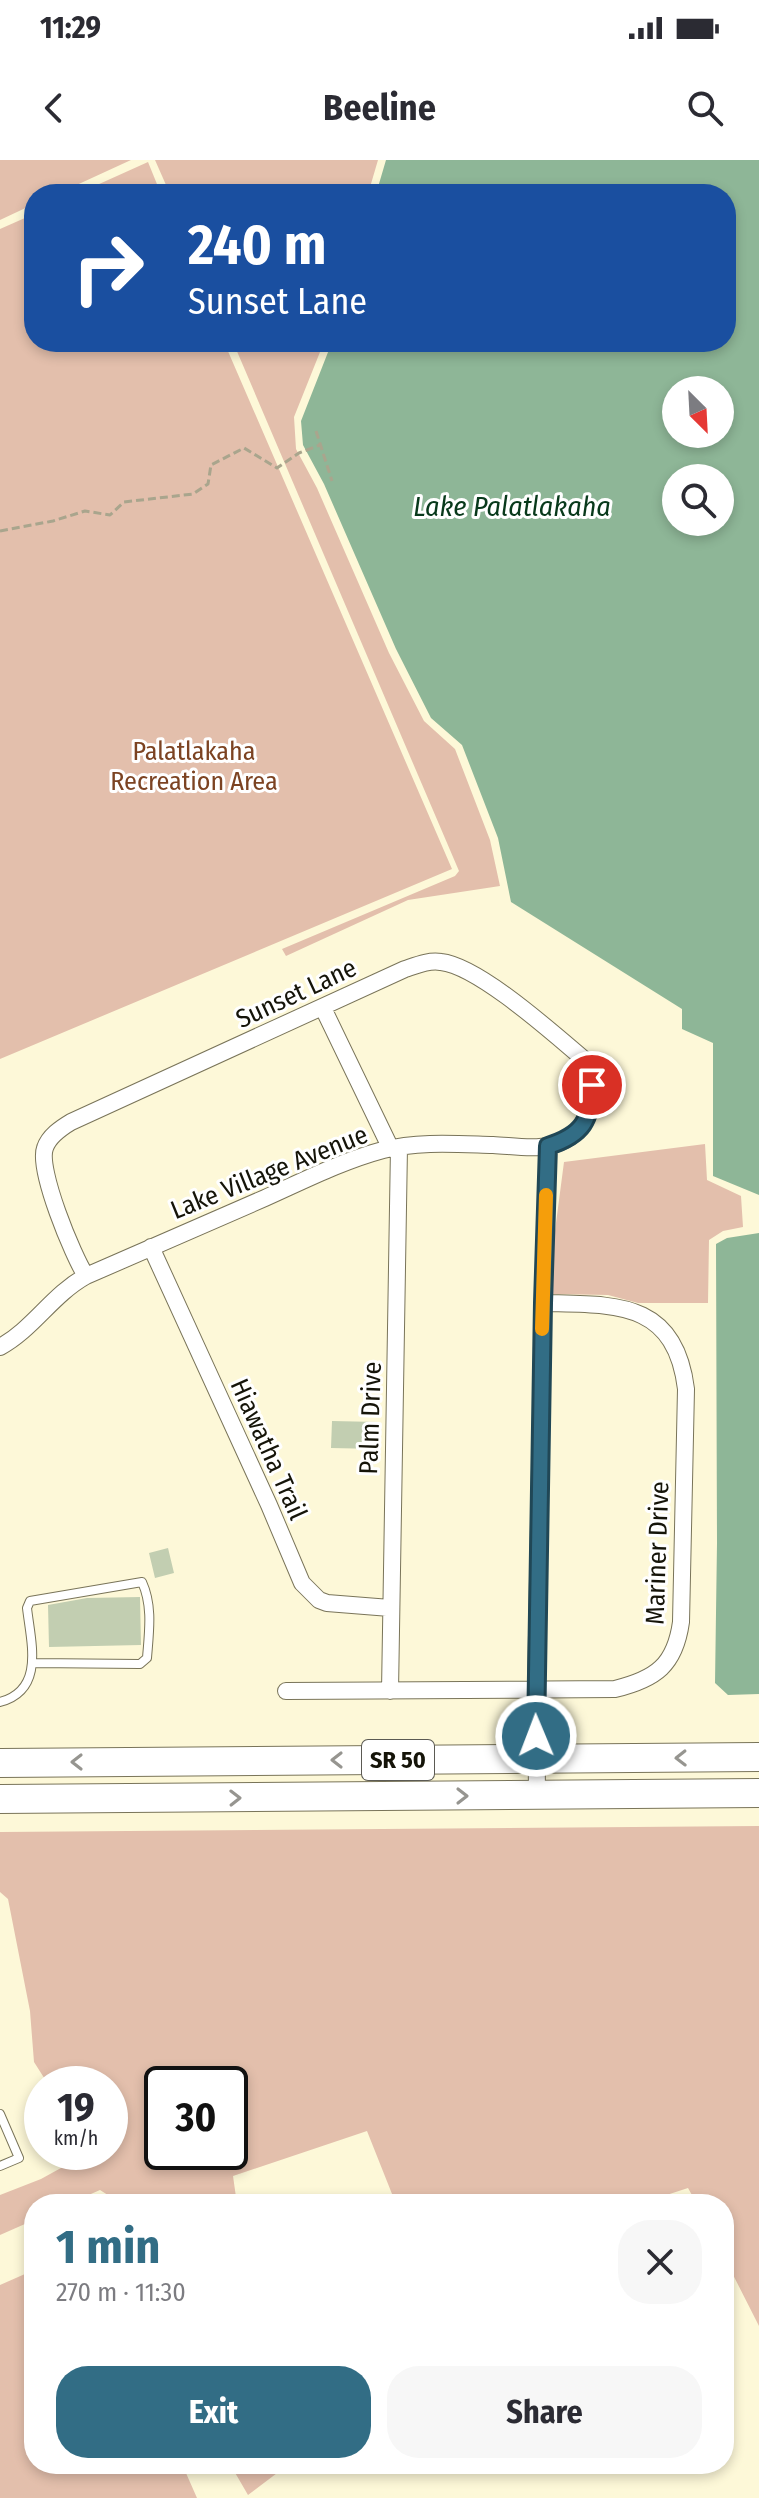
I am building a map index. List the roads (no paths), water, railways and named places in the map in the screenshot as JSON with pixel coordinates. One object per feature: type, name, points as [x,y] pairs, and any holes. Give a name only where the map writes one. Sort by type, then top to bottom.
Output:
[{"type":"highway","name":"SR 50","points":[[0,1763],[759,1757]]},
{"type":"highway","name":"SR 50","points":[[3,1803],[759,1793]]},
{"type":"street","name":"Sunset Lane","points":[[86,1276],[71,1246],[48,1182],[43,1151],[47,1142],[71,1122],[405,969],[427,962],[457,965],[516,1003],[586,1061],[592,1073],[592,1108],[576,1133],[548,1146]]},
{"type":"street","name":"Palm Drive","points":[[323,1008],[395,1148],[390,1691]]},
{"type":"street","name":"Lake Village Avenue","points":[[0,1347],[23,1332],[56,1297],[86,1276],[345,1163],[395,1148],[437,1144],[548,1146]]},
{"type":"street","points":[[537,1795],[536,1691],[548,1146]]},
{"type":"street","name":"Hiawatha Trail","points":[[151,1247],[263,1490],[302,1583],[319,1600],[327,1603],[390,1608]]},
{"type":"street","name":"Mariner Drive","points":[[286,1691],[615,1689],[634,1684],[663,1668],[672,1655],[681,1622],[686,1389],[680,1361],[657,1324],[646,1316],[609,1305],[543,1303]]},
{"type":"lane","points":[[0,1702],[14,1698],[27,1683],[34,1663],[27,1608],[30,1601],[142,1582],[148,1594],[150,1626],[147,1658],[140,1664],[34,1663]]},
{"type":"lane","points":[[0,2114],[19,2158],[0,2166]]},
{"type":"water","name":"Lake Palatlakaha","points":[[386,160],[759,160],[759,1195],[713,1176],[713,1043],[682,1029],[682,1009],[511,902],[498,838],[462,745],[431,718],[396,649],[324,484],[303,445],[301,421],[328,352],[736,352],[736,184],[379,184]]},
{"type":"water","points":[[759,1233],[759,1694],[728,1695],[715,1683],[716,1244],[727,1238]]},
{"type":"park label","name":"Palatlakaha Recreation Area","points":[[194,766]]}]
